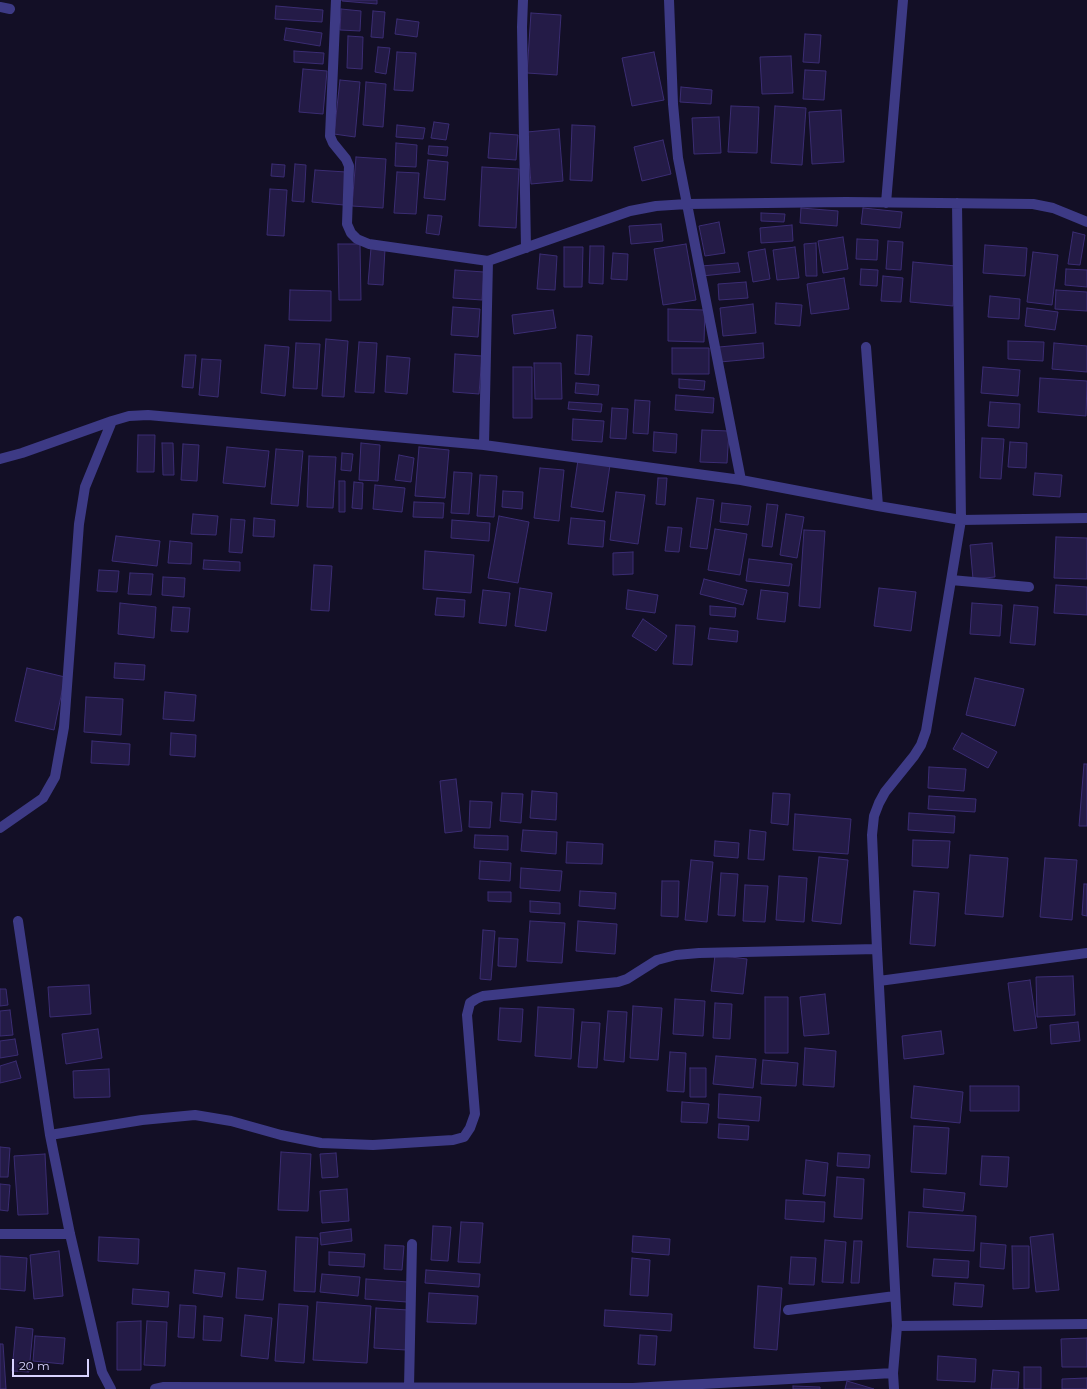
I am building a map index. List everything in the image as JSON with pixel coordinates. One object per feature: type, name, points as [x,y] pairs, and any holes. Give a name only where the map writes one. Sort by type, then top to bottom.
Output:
[{"type":"street","points":[[336,0],[330,136],[333,143],[346,159],[349,166],[347,224],[351,233],[356,239],[369,244],[488,261],[630,211],[656,206],[687,204],[1033,204],[1053,208],[1087,222]]},
{"type":"street","points":[[523,0],[522,27],[526,248]]},
{"type":"street","points":[[669,0],[673,104],[677,150],[741,480]]},
{"type":"street","points":[[886,203],[903,0]]},
{"type":"street","points":[[894,1389],[893,1373],[897,1326],[879,981],[876,949],[872,835],[874,816],[879,803],[885,792],[914,756],[921,745],[926,731],[961,520],[957,203]]},
{"type":"street","points":[[484,445],[488,261]]},
{"type":"street","points":[[866,347],[878,506]]},
{"type":"street","points":[[0,459],[22,453],[112,421],[130,416],[148,415],[484,445],[741,480],[961,520],[1087,518]]},
{"type":"street","points":[[0,828],[43,798],[55,777],[64,727],[79,524],[85,487],[112,421]]},
{"type":"street","points":[[951,580],[1029,587]]},
{"type":"street","points":[[18,921],[50,1135],[70,1234],[102,1372],[111,1389]]},
{"type":"street","points":[[50,1135],[142,1120],[195,1115],[231,1121],[281,1135],[321,1143],[373,1145],[453,1140],[464,1136],[470,1128],[475,1114],[467,1015],[470,1003],[476,999],[483,996],[618,982],[627,979],[657,960],[676,955],[699,953],[876,949]]},
{"type":"street","points":[[879,981],[1087,953]]},
{"type":"street","points":[[0,1234],[70,1234]]},
{"type":"street","points":[[409,1387],[412,1244]]},
{"type":"street","points":[[788,1310],[895,1296]]},
{"type":"street","points":[[897,1326],[1087,1324]]},
{"type":"street","points":[[156,1389],[164,1387],[633,1388],[893,1373]]},
{"type":"building","points":[[377,0],[377,4],[342,1]]},
{"type":"building","points":[[276,6],[323,10],[322,22],[275,19]]},
{"type":"building","points":[[341,9],[361,11],[360,31],[340,30]]},
{"type":"building","points":[[373,11],[385,12],[383,38],[371,37]]},
{"type":"building","points":[[531,13],[561,15],[557,75],[527,73]]},
{"type":"building","points":[[397,19],[419,22],[417,37],[395,34]]},
{"type":"building","points":[[286,28],[322,33],[320,46],[284,40]]},
{"type":"building","points":[[805,34],[821,35],[819,63],[803,62]]},
{"type":"building","points":[[348,36],[363,37],[362,69],[347,68]]},
{"type":"building","points":[[378,47],[390,48],[386,74],[375,72]]},
{"type":"building","points":[[294,51],[324,53],[323,64],[294,62]]},
{"type":"building","points":[[397,52],[416,53],[413,91],[394,90]]},
{"type":"building","points":[[654,52],[664,100],[632,106],[622,58]]},
{"type":"building","points":[[791,56],[793,93],[762,94],[760,57]]},
{"type":"building","points":[[303,69],[327,71],[323,114],[299,112]]},
{"type":"building","points":[[805,70],[826,71],[824,100],[803,99]]},
{"type":"building","points":[[340,80],[360,82],[355,137],[334,134]]},
{"type":"building","points":[[366,82],[386,84],[383,127],[363,125]]},
{"type":"building","points":[[681,87],[712,90],[711,104],[680,102]]},
{"type":"building","points":[[731,106],[759,107],[757,153],[728,152]]},
{"type":"building","points":[[775,106],[806,108],[802,165],[771,163]]},
{"type":"building","points":[[841,110],[844,162],[812,164],[809,112]]},
{"type":"building","points":[[719,117],[721,153],[694,154],[692,118]]},
{"type":"building","points":[[434,122],[449,124],[446,140],[431,138]]},
{"type":"building","points":[[397,125],[425,128],[423,139],[396,137]]},
{"type":"building","points":[[572,125],[595,126],[592,181],[570,180]]},
{"type":"building","points":[[559,129],[563,181],[531,184],[527,132]]},
{"type":"building","points":[[490,133],[518,135],[516,160],[488,158]]},
{"type":"building","points":[[663,140],[671,174],[642,181],[634,147]]},
{"type":"building","points":[[396,143],[417,145],[416,167],[395,166]]},
{"type":"building","points":[[429,146],[448,147],[447,156],[428,154]]},
{"type":"building","points":[[356,157],[386,159],[383,208],[352,206]]},
{"type":"building","points":[[428,160],[448,162],[445,200],[424,198]]},
{"type":"building","points":[[272,164],[285,165],[284,177],[271,176]]},
{"type":"building","points":[[295,164],[306,165],[304,202],[292,201]]},
{"type":"building","points":[[482,167],[519,169],[516,228],[479,226]]},
{"type":"building","points":[[315,170],[346,172],[344,205],[312,202]]},
{"type":"building","points":[[397,172],[419,173],[416,214],[394,213]]},
{"type":"building","points":[[270,189],[287,190],[284,236],[267,235]]},
{"type":"building","points":[[801,208],[838,211],[837,226],[800,223]]},
{"type":"building","points":[[863,208],[902,212],[900,228],[861,224]]},
{"type":"building","points":[[761,213],[785,214],[784,222],[761,221]]},
{"type":"building","points":[[428,215],[442,216],[439,235],[426,233]]},
{"type":"building","points":[[719,222],[725,253],[705,256],[699,226]]},
{"type":"building","points":[[661,224],[663,241],[631,244],[629,226]]},
{"type":"building","points":[[792,225],[793,241],[761,243],[760,228]]},
{"type":"building","points":[[1073,232],[1085,235],[1080,265],[1068,264]]},
{"type":"building","points":[[843,237],[848,269],[823,273],[818,241]]},
{"type":"building","points":[[857,239],[878,240],[877,260],[856,259]]},
{"type":"building","points":[[888,241],[903,242],[901,270],[886,269]]},
{"type":"building","points":[[816,243],[817,276],[806,276],[804,244]]},
{"type":"building","points":[[338,244],[360,244],[361,300],[339,300]]},
{"type":"building","points":[[686,244],[696,300],[663,305],[654,249]]},
{"type":"building","points":[[985,245],[1027,248],[1025,276],[983,273]]},
{"type":"building","points":[[590,246],[604,246],[603,284],[589,283]]},
{"type":"building","points":[[564,247],[583,247],[582,287],[564,287]]},
{"type":"building","points":[[795,247],[799,278],[777,280],[773,250]]},
{"type":"building","points":[[371,248],[385,249],[383,285],[368,284]]},
{"type":"building","points":[[765,249],[770,279],[753,282],[748,252]]},
{"type":"building","points":[[1033,252],[1058,255],[1052,305],[1027,302]]},
{"type":"building","points":[[613,253],[628,254],[627,280],[611,279]]},
{"type":"building","points":[[540,254],[557,256],[555,290],[537,289]]},
{"type":"building","points":[[913,262],[956,266],[953,306],[910,302]]},
{"type":"building","points":[[738,263],[740,272],[702,276],[701,266]]},
{"type":"building","points":[[861,269],[878,270],[877,286],[860,285]]},
{"type":"building","points":[[1066,269],[1087,270],[1087,287],[1065,285]]},
{"type":"building","points":[[455,270],[484,272],[482,300],[453,298]]},
{"type":"building","points":[[883,276],[903,278],[901,302],[881,301]]},
{"type":"building","points":[[844,278],[849,309],[811,314],[807,284]]},
{"type":"building","points":[[746,282],[748,298],[719,300],[718,284]]},
{"type":"building","points":[[290,290],[331,291],[331,321],[289,320]]},
{"type":"building","points":[[1056,290],[1087,292],[1087,311],[1055,309]]},
{"type":"building","points":[[990,296],[1020,299],[1019,319],[988,317]]},
{"type":"building","points":[[776,303],[802,305],[800,326],[775,324]]},
{"type":"building","points":[[753,304],[756,333],[723,336],[720,308]]},
{"type":"building","points":[[453,307],[480,309],[478,337],[451,335]]},
{"type":"building","points":[[1027,308],[1058,312],[1055,330],[1025,326]]},
{"type":"building","points":[[668,309],[705,310],[704,342],[668,341]]},
{"type":"building","points":[[553,310],[556,328],[514,334],[512,315]]},
{"type":"building","points":[[577,335],[592,336],[589,375],[575,374]]},
{"type":"building","points":[[326,339],[348,341],[344,397],[322,396]]},
{"type":"building","points":[[1008,341],[1044,342],[1043,361],[1008,359]]},
{"type":"building","points":[[359,342],[377,343],[374,393],[355,392]]},
{"type":"building","points":[[296,343],[320,344],[317,389],[293,388]]},
{"type":"building","points":[[763,343],[764,358],[720,362],[719,347]]},
{"type":"building","points":[[1054,343],[1087,346],[1087,372],[1052,369]]},
{"type":"building","points":[[265,345],[289,347],[285,396],[261,393]]},
{"type":"building","points":[[672,348],[709,348],[709,374],[672,374]]},
{"type":"building","points":[[455,354],[482,356],[479,394],[453,392]]},
{"type":"building","points":[[185,355],[196,355],[193,388],[182,387]]},
{"type":"building","points":[[387,356],[410,358],[407,394],[385,392]]},
{"type":"building","points":[[202,359],[221,360],[218,397],[199,395]]},
{"type":"building","points":[[534,363],[561,363],[562,399],[535,399]]},
{"type":"building","points":[[513,367],[532,367],[532,418],[513,418]]},
{"type":"building","points":[[983,367],[1020,370],[1018,396],[981,393]]},
{"type":"building","points":[[1040,378],[1087,381],[1086,416],[1038,412]]},
{"type":"building","points":[[679,379],[705,381],[704,390],[679,388]]},
{"type":"building","points":[[576,383],[599,385],[598,395],[575,393]]},
{"type":"building","points":[[676,395],[714,398],[713,413],[675,410]]},
{"type":"building","points":[[635,400],[650,401],[648,434],[633,433]]},
{"type":"building","points":[[569,402],[602,404],[601,412],[568,409]]},
{"type":"building","points":[[990,402],[1020,404],[1019,428],[988,426]]},
{"type":"building","points":[[612,408],[628,409],[626,439],[610,438]]},
{"type":"building","points":[[573,419],[604,421],[602,442],[572,440]]},
{"type":"building","points":[[702,430],[729,431],[727,463],[700,462]]},
{"type":"building","points":[[654,432],[677,434],[676,453],[653,451]]},
{"type":"building","points":[[138,435],[155,435],[154,472],[137,472]]},
{"type":"building","points":[[982,438],[1004,439],[1001,479],[980,478]]},
{"type":"building","points":[[1010,442],[1027,443],[1026,468],[1008,467]]},
{"type":"building","points":[[162,443],[173,443],[174,475],[163,475]]},
{"type":"building","points":[[361,443],[380,445],[378,481],[359,480]]},
{"type":"building","points":[[183,444],[199,445],[197,481],[181,480]]},
{"type":"building","points":[[227,447],[269,451],[265,487],[223,483]]},
{"type":"building","points":[[419,447],[449,450],[445,498],[415,496]]},
{"type":"building","points":[[276,449],[303,451],[298,506],[271,504]]},
{"type":"building","points":[[342,453],[353,454],[351,471],[341,470]]},
{"type":"building","points":[[399,455],[414,458],[411,482],[395,480]]},
{"type":"building","points":[[309,456],[336,457],[333,508],[307,507]]},
{"type":"building","points":[[578,460],[610,465],[603,512],[571,507]]},
{"type":"building","points":[[540,468],[564,470],[559,521],[534,518]]},
{"type":"building","points":[[454,472],[472,473],[469,514],[451,513]]},
{"type":"building","points":[[1035,473],[1062,475],[1060,497],[1033,495]]},
{"type":"building","points":[[480,475],[497,476],[494,517],[477,516]]},
{"type":"building","points":[[658,478],[667,478],[665,505],[656,504]]},
{"type":"building","points":[[339,481],[345,481],[345,512],[339,512]]},
{"type":"building","points":[[354,482],[363,483],[362,509],[352,508]]},
{"type":"building","points":[[375,485],[405,488],[402,512],[373,509]]},
{"type":"building","points":[[503,491],[523,492],[522,509],[502,507]]},
{"type":"building","points":[[616,492],[645,495],[638,544],[610,540]]},
{"type":"building","points":[[697,498],[714,500],[707,549],[690,547]]},
{"type":"building","points":[[414,502],[444,503],[443,518],[413,517]]},
{"type":"building","points":[[722,503],[751,506],[748,525],[720,522]]},
{"type":"building","points":[[767,504],[778,505],[772,547],[762,546]]},
{"type":"building","points":[[193,514],[218,516],[216,535],[191,534]]},
{"type":"building","points":[[786,514],[804,517],[797,558],[780,555]]},
{"type":"building","points":[[499,516],[529,522],[518,583],[488,578]]},
{"type":"building","points":[[254,518],[275,520],[274,537],[253,536]]},
{"type":"building","points":[[571,518],[605,521],[603,547],[568,544]]},
{"type":"building","points":[[231,519],[245,520],[242,553],[229,552]]},
{"type":"building","points":[[452,520],[490,523],[489,541],[451,538]]},
{"type":"building","points":[[668,527],[682,528],[679,552],[665,551]]},
{"type":"building","points":[[715,529],[747,534],[740,575],[708,570]]},
{"type":"building","points":[[804,530],[825,531],[820,608],[799,606]]},
{"type":"building","points":[[116,536],[160,541],[157,566],[112,561]]},
{"type":"building","points":[[1056,537],[1087,538],[1087,579],[1054,578]]},
{"type":"building","points":[[170,541],[192,543],[191,564],[168,563]]},
{"type":"building","points":[[992,543],[995,577],[973,579],[970,545]]},
{"type":"building","points":[[425,551],[474,555],[471,593],[423,589]]},
{"type":"building","points":[[633,552],[633,574],[613,575],[613,553]]},
{"type":"building","points":[[749,559],[792,564],[789,586],[746,581]]},
{"type":"building","points":[[204,560],[240,562],[240,571],[203,569]]},
{"type":"building","points":[[314,565],[332,566],[329,611],[311,610]]},
{"type":"building","points":[[99,570],[119,571],[117,592],[97,591]]},
{"type":"building","points":[[130,573],[153,574],[151,595],[128,594]]},
{"type":"building","points":[[163,577],[185,578],[184,597],[162,595]]},
{"type":"building","points":[[704,579],[747,590],[743,605],[700,594]]},
{"type":"building","points":[[1056,585],[1087,587],[1087,615],[1054,613]]},
{"type":"building","points":[[520,588],[552,593],[546,631],[515,626]]},
{"type":"building","points":[[879,588],[916,592],[911,631],[874,626]]},
{"type":"building","points":[[483,590],[510,593],[506,626],[479,623]]},
{"type":"building","points":[[628,590],[658,595],[655,613],[626,609]]},
{"type":"building","points":[[761,590],[788,593],[785,622],[757,619]]},
{"type":"building","points":[[437,598],[465,600],[464,617],[435,615]]},
{"type":"building","points":[[120,603],[156,607],[154,638],[118,634]]},
{"type":"building","points":[[972,603],[1002,605],[1000,636],[970,634]]},
{"type":"building","points":[[1014,605],[1038,607],[1035,645],[1010,643]]},
{"type":"building","points":[[710,606],[736,608],[735,617],[710,615]]},
{"type":"building","points":[[173,607],[190,608],[188,632],[171,631]]},
{"type":"building","points":[[643,619],[667,636],[656,651],[632,636]]},
{"type":"building","points":[[676,625],[695,626],[692,665],[673,664]]},
{"type":"building","points":[[710,628],[738,631],[737,642],[708,639]]},
{"type":"building","points":[[115,663],[145,665],[144,680],[114,678]]},
{"type":"building","points":[[27,668],[65,677],[54,730],[15,721]]},
{"type":"building","points":[[975,678],[1024,689],[1015,726],[966,715]]},
{"type":"building","points":[[165,692],[196,695],[194,721],[163,719]]},
{"type":"building","points":[[86,697],[123,699],[121,735],[84,732]]},
{"type":"building","points":[[171,733],[196,735],[195,757],[170,755]]},
{"type":"building","points":[[962,733],[997,752],[988,768],[953,749]]},
{"type":"building","points":[[92,741],[130,744],[129,765],[91,763]]},
{"type":"building","points":[[1084,764],[1087,764],[1087,826],[1079,826]]},
{"type":"building","points":[[929,767],[966,769],[964,791],[928,788]]},
{"type":"building","points":[[456,779],[462,831],[445,833],[440,781]]},
{"type":"building","points":[[532,791],[557,793],[556,820],[530,818]]},
{"type":"building","points":[[502,793],[523,794],[521,823],[500,821]]},
{"type":"building","points":[[773,793],[790,794],[788,825],[771,823]]},
{"type":"building","points":[[929,796],[976,799],[975,812],[928,809]]},
{"type":"building","points":[[470,801],[492,802],[490,828],[469,827]]},
{"type":"building","points":[[909,813],[955,816],[954,833],[908,830]]},
{"type":"building","points":[[795,814],[851,819],[848,854],[793,850]]},
{"type":"building","points":[[523,830],[557,832],[556,854],[521,851]]},
{"type":"building","points":[[750,830],[766,832],[764,860],[748,859]]},
{"type":"building","points":[[475,835],[508,836],[508,850],[474,848]]},
{"type":"building","points":[[913,840],[950,841],[948,868],[912,866]]},
{"type":"building","points":[[715,841],[739,843],[738,858],[714,856]]},
{"type":"building","points":[[567,842],[603,844],[602,864],[566,863]]},
{"type":"building","points":[[970,855],[1008,858],[1003,917],[965,914]]},
{"type":"building","points":[[819,857],[848,860],[841,924],[812,921]]},
{"type":"building","points":[[1045,858],[1077,860],[1072,920],[1040,917]]},
{"type":"building","points":[[691,860],[713,862],[707,922],[685,920]]},
{"type":"building","points":[[480,861],[511,863],[510,881],[479,879]]},
{"type":"building","points":[[521,868],[562,871],[560,891],[520,888]]},
{"type":"building","points":[[721,873],[738,874],[735,916],[718,915]]},
{"type":"building","points":[[779,876],[807,878],[804,922],[776,920]]},
{"type":"building","points":[[662,881],[679,881],[678,917],[661,916]]},
{"type":"building","points":[[1084,884],[1087,884],[1087,916],[1082,915]]},
{"type":"building","points":[[745,885],[768,886],[765,922],[743,921]]},
{"type":"building","points":[[580,891],[616,893],[615,909],[579,906]]},
{"type":"building","points":[[914,891],[939,893],[935,946],[910,944]]},
{"type":"building","points":[[488,892],[511,892],[511,902],[488,901]]},
{"type":"building","points":[[530,901],[560,903],[560,914],[530,912]]},
{"type":"building","points":[[530,921],[565,923],[562,963],[527,961]]},
{"type":"building","points":[[578,921],[617,924],[615,954],[576,951]]},
{"type":"building","points":[[483,930],[495,931],[491,980],[480,979]]},
{"type":"building","points":[[499,938],[518,939],[516,967],[498,966]]},
{"type":"building","points":[[715,955],[747,959],[743,994],[711,991]]},
{"type":"building","points":[[1073,976],[1075,1015],[1037,1017],[1036,977]]},
{"type":"building","points":[[1030,980],[1037,1028],[1014,1031],[1008,983]]},
{"type":"building","points":[[89,985],[91,1014],[50,1017],[48,987]]},
{"type":"building","points":[[0,989],[6,989],[8,1005],[0,1006]]},
{"type":"building","points":[[825,994],[829,1034],[804,1036],[800,997]]},
{"type":"building","points":[[765,997],[788,997],[788,1053],[765,1053]]},
{"type":"building","points":[[675,999],[705,1001],[703,1036],[673,1034]]},
{"type":"building","points":[[715,1003],[732,1004],[730,1039],[713,1038]]},
{"type":"building","points":[[633,1006],[662,1008],[658,1060],[630,1058]]},
{"type":"building","points":[[538,1007],[574,1009],[571,1059],[535,1056]]},
{"type":"building","points":[[500,1008],[523,1009],[521,1042],[498,1040]]},
{"type":"building","points":[[10,1010],[13,1035],[0,1036],[0,1011]]},
{"type":"building","points":[[608,1011],[627,1012],[624,1062],[604,1060]]},
{"type":"building","points":[[582,1022],[600,1023],[597,1068],[578,1067]]},
{"type":"building","points":[[1078,1022],[1080,1041],[1051,1044],[1050,1025]]},
{"type":"building","points":[[98,1029],[102,1058],[66,1064],[62,1034]]},
{"type":"building","points":[[941,1031],[944,1054],[904,1059],[902,1036]]},
{"type":"building","points":[[15,1039],[18,1055],[0,1058],[0,1041]]},
{"type":"building","points":[[805,1048],[836,1051],[834,1087],[803,1085]]},
{"type":"building","points":[[670,1052],[686,1053],[684,1092],[667,1091]]},
{"type":"building","points":[[716,1056],[756,1059],[753,1088],[713,1084]]},
{"type":"building","points":[[763,1060],[798,1063],[796,1086],[761,1084]]},
{"type":"building","points":[[16,1061],[21,1078],[0,1083],[0,1066]]},
{"type":"building","points":[[690,1068],[706,1068],[706,1097],[690,1097]]},
{"type":"building","points":[[109,1069],[110,1097],[74,1098],[73,1071]]},
{"type":"building","points":[[914,1086],[963,1092],[960,1123],[911,1118]]},
{"type":"building","points":[[970,1086],[1019,1086],[1019,1111],[970,1111]]},
{"type":"building","points":[[719,1094],[761,1097],[759,1121],[718,1118]]},
{"type":"building","points":[[682,1102],[709,1104],[707,1123],[681,1122]]},
{"type":"building","points":[[719,1124],[749,1126],[748,1140],[718,1138]]},
{"type":"building","points":[[914,1126],[949,1128],[946,1174],[911,1172]]},
{"type":"building","points":[[0,1147],[10,1148],[8,1177],[0,1177]]},
{"type":"building","points":[[281,1152],[311,1154],[308,1211],[278,1210]]},
{"type":"building","points":[[336,1153],[338,1177],[322,1178],[320,1154]]},
{"type":"building","points":[[838,1153],[870,1155],[869,1168],[837,1166]]},
{"type":"building","points":[[45,1154],[48,1214],[18,1215],[14,1156]]},
{"type":"building","points":[[982,1156],[1009,1157],[1007,1187],[980,1185]]},
{"type":"building","points":[[806,1160],[828,1163],[825,1196],[803,1194]]},
{"type":"building","points":[[837,1177],[864,1179],[862,1219],[834,1217]]},
{"type":"building","points":[[0,1184],[10,1185],[8,1211],[0,1210]]},
{"type":"building","points":[[347,1189],[349,1221],[322,1223],[320,1191]]},
{"type":"building","points":[[924,1189],[965,1193],[963,1211],[923,1207]]},
{"type":"building","points":[[786,1200],[825,1202],[824,1222],[785,1219]]},
{"type":"building","points":[[909,1212],[976,1216],[974,1251],[907,1247]]},
{"type":"building","points":[[461,1222],[483,1223],[480,1263],[458,1262]]},
{"type":"building","points":[[433,1226],[451,1227],[448,1261],[431,1260]]},
{"type":"building","points":[[351,1229],[352,1241],[321,1245],[320,1233]]},
{"type":"building","points":[[1053,1234],[1059,1290],[1036,1292],[1030,1237]]},
{"type":"building","points":[[633,1236],[670,1239],[669,1255],[632,1252]]},
{"type":"building","points":[[99,1237],[139,1239],[138,1264],[98,1261]]},
{"type":"building","points":[[296,1237],[318,1238],[315,1292],[294,1291]]},
{"type":"building","points":[[825,1240],[846,1242],[843,1283],[822,1282]]},
{"type":"building","points":[[854,1241],[862,1241],[859,1283],[851,1283]]},
{"type":"building","points":[[981,1243],[1006,1245],[1004,1269],[980,1267]]},
{"type":"building","points":[[385,1245],[404,1246],[402,1270],[384,1269]]},
{"type":"building","points":[[1012,1246],[1029,1246],[1029,1288],[1013,1289]]},
{"type":"building","points":[[59,1251],[63,1296],[34,1299],[30,1255]]},
{"type":"building","points":[[329,1252],[365,1254],[364,1267],[329,1265]]},
{"type":"building","points":[[0,1256],[27,1258],[25,1291],[0,1289]]},
{"type":"building","points":[[791,1257],[816,1258],[814,1285],[789,1284]]},
{"type":"building","points":[[632,1258],[650,1260],[648,1296],[630,1295]]},
{"type":"building","points":[[934,1259],[969,1261],[968,1278],[932,1276]]},
{"type":"building","points":[[238,1268],[266,1271],[263,1300],[236,1298]]},
{"type":"building","points":[[195,1270],[225,1273],[222,1297],[193,1293]]},
{"type":"building","points":[[426,1270],[480,1274],[479,1287],[425,1283]]},
{"type":"building","points":[[322,1274],[360,1277],[358,1296],[320,1292]]},
{"type":"building","points":[[366,1279],[408,1282],[407,1302],[365,1299]]},
{"type":"building","points":[[955,1283],[984,1285],[982,1307],[953,1305]]},
{"type":"building","points":[[758,1286],[782,1288],[777,1350],[754,1348]]},
{"type":"building","points":[[133,1289],[169,1292],[168,1307],[132,1304]]},
{"type":"building","points":[[429,1293],[478,1296],[476,1324],[427,1322]]},
{"type":"building","points":[[317,1302],[371,1306],[367,1363],[313,1360]]},
{"type":"building","points":[[279,1304],[308,1306],[304,1363],[275,1361]]},
{"type":"building","points":[[180,1305],[196,1306],[194,1338],[178,1337]]},
{"type":"building","points":[[376,1308],[408,1310],[406,1350],[374,1348]]},
{"type":"building","points":[[605,1310],[672,1314],[671,1331],[604,1326]]},
{"type":"building","points":[[245,1315],[272,1318],[268,1359],[241,1356]]},
{"type":"building","points":[[204,1316],[223,1318],[221,1341],[203,1340]]},
{"type":"building","points":[[141,1321],[141,1370],[117,1370],[117,1322]]},
{"type":"building","points":[[147,1321],[167,1322],[165,1366],[144,1365]]},
{"type":"building","points":[[16,1327],[33,1329],[29,1372],[12,1371]]},
{"type":"building","points":[[640,1335],[657,1336],[655,1365],[638,1364]]},
{"type":"building","points":[[35,1336],[65,1338],[63,1364],[33,1361]]},
{"type":"building","points":[[1087,1338],[1087,1367],[1062,1367],[1061,1339]]},
{"type":"building","points":[[0,1344],[3,1344],[6,1389],[0,1389]]},
{"type":"building","points":[[938,1356],[976,1359],[975,1382],[937,1380]]},
{"type":"building","points":[[1024,1367],[1041,1367],[1041,1389],[1024,1389]]},
{"type":"building","points":[[993,1370],[1019,1372],[1018,1389],[991,1389]]},
{"type":"building","points":[[1087,1378],[1087,1389],[1062,1389],[1062,1379]]},
{"type":"building","points":[[847,1381],[874,1389],[845,1389]]},
{"type":"building","points":[[793,1386],[820,1387],[820,1389],[793,1389]]}]
